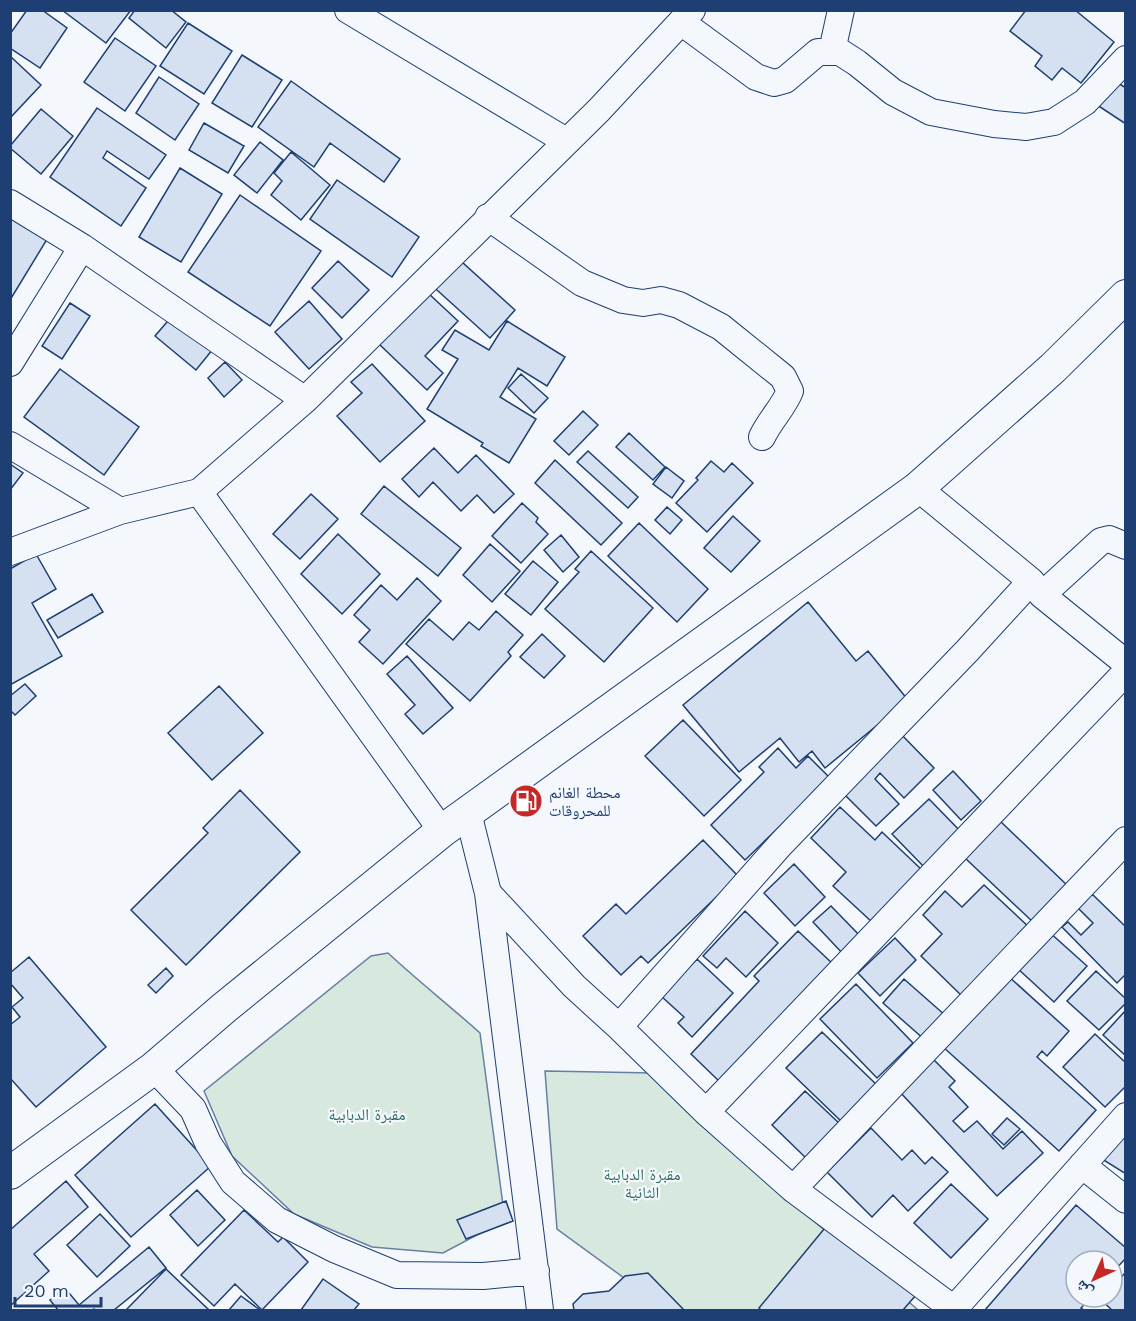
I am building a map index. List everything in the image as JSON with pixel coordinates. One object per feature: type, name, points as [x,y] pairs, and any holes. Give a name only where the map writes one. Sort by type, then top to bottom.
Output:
[{"type":"street","points":[[348,10],[566,141]]},
{"type":"street","points":[[832,51],[841,10]]},
{"type":"street","points":[[10,552],[120,511],[199,492],[305,400],[599,110],[687,16],[756,76],[774,83],[785,80],[818,52],[840,52],[893,92],[932,112],[994,124],[1026,127],[1054,122],[1085,102],[1125,59]]},
{"type":"street","points":[[10,203],[82,247],[305,400]]},
{"type":"street","points":[[488,217],[582,283],[623,300],[643,303],[661,300],[679,305],[721,327],[760,357],[783,377],[790,391],[785,403],[769,422],[762,437]]},
{"type":"street","points":[[10,363],[82,247]]},
{"type":"street","points":[[10,1173],[154,1068],[224,1008],[442,831],[918,488],[1053,368],[1125,296]]},
{"type":"street","points":[[10,445],[120,511]]},
{"type":"street","points":[[918,488],[1125,663]]},
{"type":"street","points":[[199,492],[442,831]]},
{"type":"street","points":[[619,1027],[781,844],[967,651],[1036,588],[1101,541],[1109,539],[1125,546]]},
{"type":"street","points":[[706,1112],[1125,672]]},
{"type":"street","points":[[468,813],[488,893],[540,1311]]},
{"type":"street","points":[[793,1189],[1125,840]]},
{"type":"street","points":[[488,893],[574,986],[706,1112],[793,1189],[954,1310],[1125,1116]]},
{"type":"street","points":[[154,1068],[193,1110],[208,1143],[233,1182],[277,1220],[333,1249],[397,1275],[483,1276],[536,1271]]},
{"type":"street","points":[[1082,1165],[1125,1200]]},
{"type":"green space","name":"مقبرة الدبابية","points":[[388,953],[480,1033],[505,1220],[443,1253],[372,1247],[294,1214],[232,1156],[204,1091],[371,956]]},
{"type":"green space","name":"مقبرة الدبابية الثانية","points":[[545,1071],[654,1073],[760,1175],[917,1309],[668,1310],[557,1229]]},
{"type":"building","points":[[27,10],[42,10],[67,28],[40,68],[10,48],[10,34]]},
{"type":"building","points":[[62,10],[131,10],[106,43]]},
{"type":"building","points":[[135,10],[171,10],[186,22],[166,48],[129,18]]},
{"type":"building","points":[[1026,10],[1075,10],[1114,42],[1081,83],[1062,68],[1052,80],[1035,66],[1042,56],[1010,31]]},
{"type":"building","points":[[188,23],[232,51],[204,94],[160,66]]},
{"type":"building","points":[[115,38],[156,66],[125,111],[84,82]]},
{"type":"building","points":[[242,55],[282,80],[252,127],[212,103]]},
{"type":"building","points":[[10,56],[41,85],[10,118]]},
{"type":"building","points":[[159,77],[199,104],[175,140],[136,113]]},
{"type":"building","points":[[1110,78],[1126,88],[1126,124],[1094,103]]},
{"type":"building","points":[[291,81],[400,159],[384,182],[330,143],[314,167],[258,127]]},
{"type":"building","points":[[97,108],[166,155],[149,179],[107,151],[103,158],[146,188],[121,226],[50,177]]},
{"type":"building","points":[[41,109],[73,136],[41,174],[10,146]]},
{"type":"building","points":[[204,123],[244,146],[228,173],[189,150]]},
{"type":"building","points":[[260,142],[283,160],[257,193],[234,175]]},
{"type":"building","points":[[291,152],[330,185],[301,220],[271,195],[282,181],[274,173]]},
{"type":"building","points":[[180,168],[222,194],[181,262],[139,237]]},
{"type":"building","points":[[337,180],[419,237],[392,277],[310,219]]},
{"type":"building","points":[[240,195],[321,251],[270,326],[188,272]]},
{"type":"building","points":[[10,213],[49,236],[10,300]]},
{"type":"building","points":[[452,253],[515,310],[490,338],[427,281]]},
{"type":"building","points":[[338,261],[369,290],[342,318],[312,288]]},
{"type":"building","points":[[428,293],[458,321],[425,356],[443,373],[427,390],[379,344]]},
{"type":"building","points":[[309,301],[342,339],[309,369],[275,332]]},
{"type":"building","points":[[70,303],[90,316],[62,359],[42,346]]},
{"type":"building","points":[[173,315],[213,349],[196,370],[155,336]]},
{"type":"building","points":[[507,321],[565,357],[547,386],[518,368],[500,397],[536,419],[509,463],[481,446],[483,443],[427,409],[458,359],[442,350],[455,330],[489,350]]},
{"type":"building","points":[[225,362],[242,380],[224,397],[208,378]]},
{"type":"building","points":[[372,364],[425,421],[380,462],[337,416],[362,393],[351,382]]},
{"type":"building","points":[[60,369],[139,427],[104,475],[24,417]]},
{"type":"building","points":[[521,374],[548,398],[534,413],[508,388]]},
{"type":"building","points":[[583,411],[598,425],[569,455],[554,441]]},
{"type":"building","points":[[629,433],[665,467],[653,480],[616,447]]},
{"type":"building","points":[[434,448],[458,473],[476,455],[514,494],[494,513],[477,495],[461,511],[433,482],[419,497],[402,479]]},
{"type":"building","points":[[588,451],[638,497],[628,508],[577,462]]},
{"type":"building","points":[[555,460],[622,523],[601,545],[535,483]]},
{"type":"building","points":[[711,461],[724,472],[732,463],[753,483],[707,532],[676,503],[698,480],[696,478]]},
{"type":"building","points":[[10,464],[23,473],[10,490]]},
{"type":"building","points":[[666,467],[684,481],[672,498],[653,484]]},
{"type":"building","points":[[384,486],[461,548],[438,576],[361,514]]},
{"type":"building","points":[[311,494],[338,519],[300,559],[273,534]]},
{"type":"building","points":[[522,503],[538,518],[536,522],[548,534],[521,563],[492,536]]},
{"type":"building","points":[[667,507],[682,520],[670,534],[655,520]]},
{"type":"building","points":[[733,516],[760,541],[731,572],[704,548]]},
{"type":"building","points":[[639,523],[708,589],[677,622],[608,556]]},
{"type":"building","points":[[338,534],[380,574],[342,614],[301,574]]},
{"type":"building","points":[[561,535],[579,557],[563,572],[544,550]]},
{"type":"building","points":[[490,544],[520,571],[492,602],[463,575]]},
{"type":"building","points":[[591,551],[653,608],[604,662],[545,609],[579,572],[575,569]]},
{"type":"building","points":[[36,554],[56,589],[32,603],[62,656],[10,685],[10,569]]},
{"type":"building","points":[[533,561],[558,582],[531,615],[505,594]]},
{"type":"building","points":[[417,578],[441,601],[383,664],[359,642],[370,630],[354,615],[381,585],[397,600]]},
{"type":"building","points":[[92,594],[103,612],[58,638],[47,620]]},
{"type":"building","points":[[808,602],[856,661],[868,651],[908,700],[825,768],[812,751],[799,762],[780,738],[739,772],[683,705]]},
{"type":"building","points":[[496,611],[523,635],[508,652],[511,656],[470,701],[406,644],[429,619],[453,640],[469,622],[479,630]]},
{"type":"building","points":[[542,634],[565,656],[544,678],[520,657]]},
{"type":"building","points":[[407,656],[453,708],[423,734],[405,714],[415,705],[387,674]]},
{"type":"building","points":[[25,684],[36,696],[15,715],[10,710],[10,696]]},
{"type":"building","points":[[219,686],[263,733],[212,780],[168,733]]},
{"type":"building","points":[[683,720],[741,780],[704,816],[645,756]]},
{"type":"building","points":[[898,731],[934,768],[904,798],[880,773],[875,779],[899,804],[876,826],[839,789]]},
{"type":"building","points":[[778,748],[796,768],[808,756],[830,778],[745,860],[711,825],[764,772],[759,767]]},
{"type":"building","points":[[953,771],[981,801],[961,820],[933,790]]},
{"type":"building","points":[[240,790],[300,852],[186,965],[131,910],[208,833],[203,828]]},
{"type":"building","points":[[929,799],[964,835],[927,870],[892,834]]},
{"type":"building","points":[[840,807],[875,840],[882,832],[922,870],[873,923],[833,886],[846,872],[811,838]]},
{"type":"building","points":[[1000,821],[1069,887],[1034,923],[965,858]]},
{"type":"building","points":[[703,840],[738,876],[648,963],[641,956],[621,975],[583,936],[616,904],[626,914]]},
{"type":"building","points":[[794,864],[825,897],[795,926],[764,893]]},
{"type":"building","points":[[984,885],[1030,928],[964,998],[921,956],[942,934],[923,915],[945,891],[962,907]]},
{"type":"building","points":[[1092,894],[1126,927],[1126,974],[1117,983],[1062,927],[1068,922],[1081,935],[1093,923],[1078,908]]},
{"type":"building","points":[[831,906],[863,939],[845,956],[813,922]]},
{"type":"building","points":[[745,911],[778,943],[746,977],[726,958],[717,968],[703,956]]},
{"type":"building","points":[[798,931],[834,965],[721,1083],[691,1054],[759,981],[754,976]]},
{"type":"building","points":[[1048,931],[1087,966],[1054,1002],[1016,967]]},
{"type":"building","points":[[895,938],[916,960],[880,996],[858,973]]},
{"type":"building","points":[[29,957],[106,1047],[36,1107],[10,1078],[10,1025],[20,1017],[12,1007],[23,998],[10,983],[10,973]]},
{"type":"building","points":[[697,959],[733,993],[692,1037],[678,1023],[684,1017],[661,996]]},
{"type":"building","points":[[166,968],[173,976],[156,993],[148,985]]},
{"type":"building","points":[[1096,971],[1126,999],[1126,1003],[1099,1030],[1067,1001]]},
{"type":"building","points":[[1007,975],[1069,1031],[1047,1056],[1042,1051],[1037,1057],[1096,1110],[1059,1151],[943,1047]]},
{"type":"building","points":[[904,979],[946,1016],[925,1040],[883,1003]]},
{"type":"building","points":[[856,984],[913,1043],[877,1078],[820,1019]]},
{"type":"building","points":[[1126,1010],[1126,1056],[1103,1035]]},
{"type":"building","points":[[822,1032],[879,1087],[843,1123],[786,1068]]},
{"type":"building","points":[[1095,1034],[1126,1063],[1126,1086],[1105,1107],[1063,1067]]},
{"type":"building","points":[[933,1059],[955,1081],[949,1087],[968,1107],[953,1121],[964,1132],[977,1121],[1003,1149],[1022,1131],[1043,1153],[997,1196],[899,1091]]},
{"type":"building","points":[[805,1091],[840,1124],[807,1159],[772,1125]]},
{"type":"building","points":[[155,1104],[211,1166],[131,1237],[75,1175]]},
{"type":"building","points":[[1007,1118],[1020,1129],[1004,1145],[992,1134]]},
{"type":"building","points":[[1126,1124],[1126,1174],[1102,1159]]},
{"type":"building","points":[[871,1128],[902,1160],[912,1150],[925,1164],[932,1157],[948,1172],[908,1211],[893,1195],[872,1217],[827,1172]]},
{"type":"building","points":[[66,1181],[88,1207],[34,1254],[49,1271],[10,1306],[10,1230]]},
{"type":"building","points":[[951,1184],[988,1219],[951,1258],[914,1223]]},
{"type":"building","points":[[197,1190],[225,1220],[198,1246],[170,1215]]},
{"type":"building","points":[[506,1201],[513,1221],[466,1239],[457,1220]]},
{"type":"building","points":[[1076,1205],[1126,1248],[1124,1260],[1124,1249],[1064,1249],[1064,1309],[1084,1310],[985,1310]]},
{"type":"building","points":[[244,1210],[278,1242],[283,1237],[308,1262],[262,1310],[235,1284],[214,1306],[181,1275]]},
{"type":"building","points":[[100,1214],[130,1246],[97,1277],[67,1245]]},
{"type":"building","points":[[829,1223],[916,1295],[903,1310],[761,1310],[759,1308]]},
{"type":"building","points":[[149,1247],[166,1268],[114,1310],[58,1310],[50,1300],[65,1288],[79,1305]]},
{"type":"building","points":[[166,1269],[209,1310],[126,1310]]},
{"type":"building","points":[[1126,1272],[1126,1310],[1112,1310],[1124,1309],[1124,1274]]},
{"type":"building","points":[[648,1273],[684,1310],[574,1310],[573,1304],[583,1294],[609,1291],[625,1276]]},
{"type":"building","points":[[323,1279],[359,1304],[354,1310],[301,1310]]},
{"type":"building","points":[[241,1296],[260,1310],[229,1310]]},
{"type":"place","name":"محطة الغانم للمحروقات","points":[[526,801]]}]
